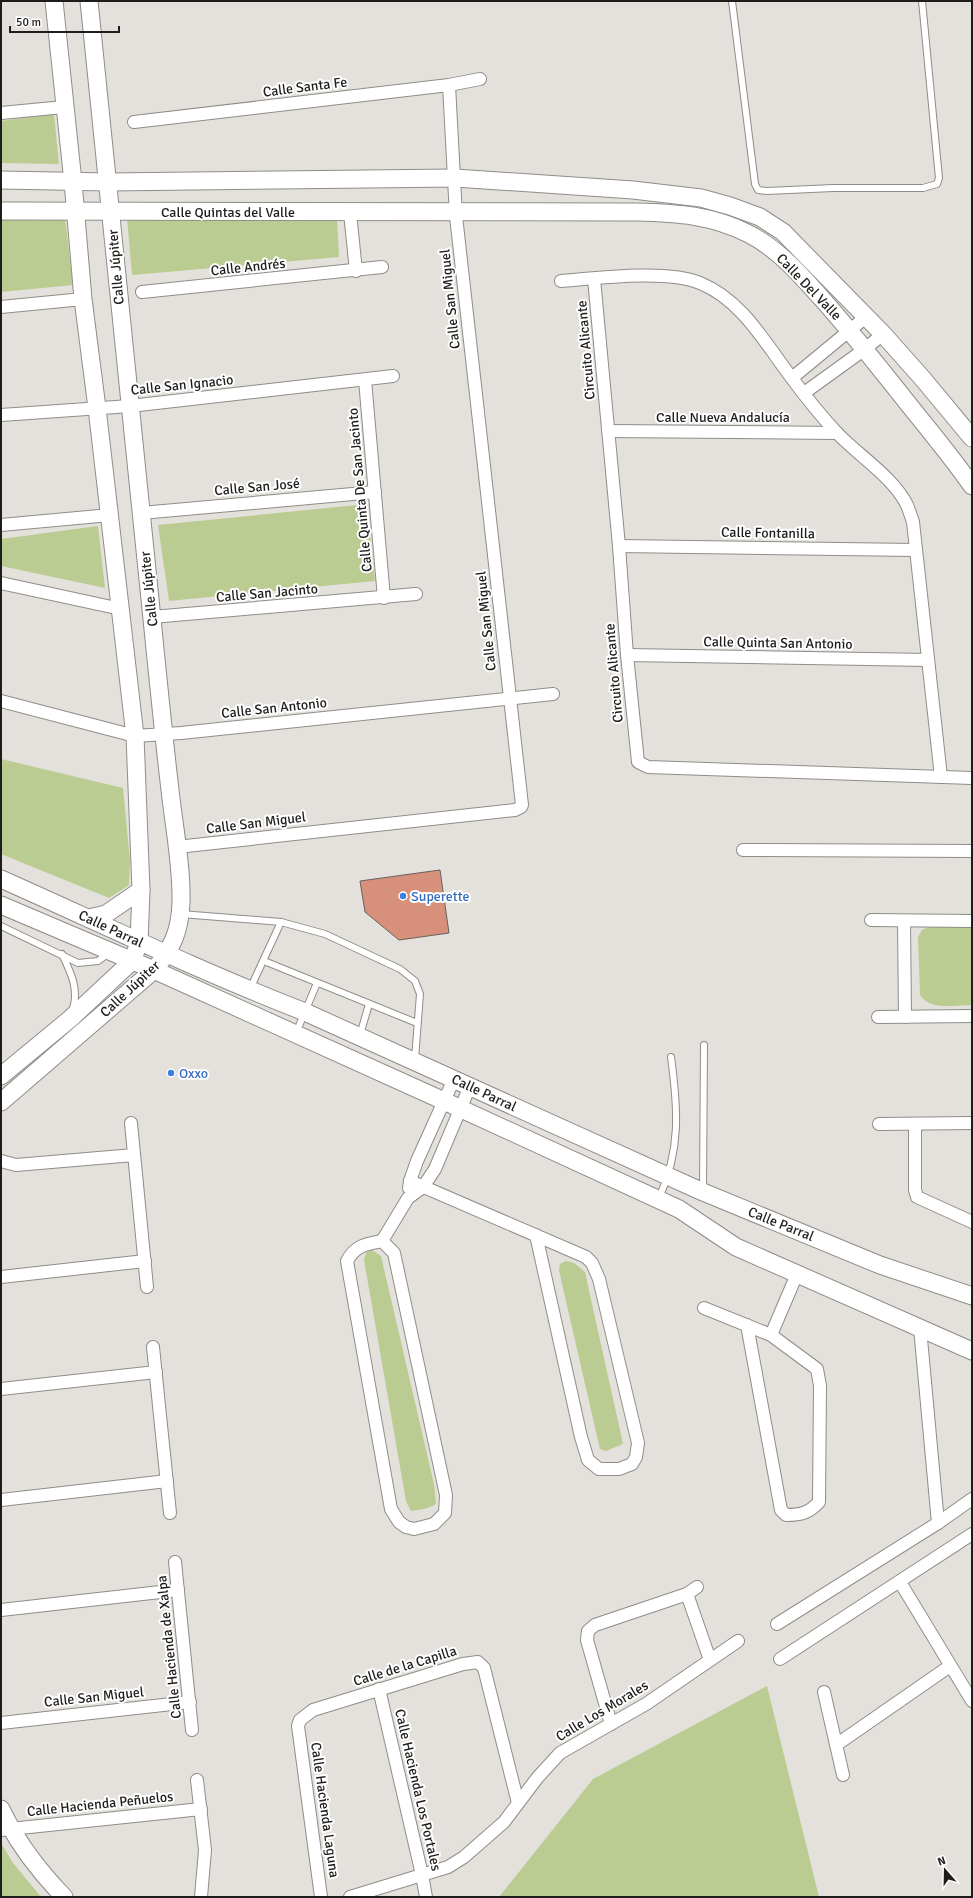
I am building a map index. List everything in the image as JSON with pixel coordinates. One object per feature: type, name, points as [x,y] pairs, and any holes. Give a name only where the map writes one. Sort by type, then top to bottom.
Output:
[{"type":"street","name":"Calle Júpiter","points":[[1,1076],[70,1019],[132,961],[139,943],[141,890],[134,736],[121,609],[83,299],[73,182],[54,1]]},
{"type":"street","name":"Calle Júpiter","points":[[1,1102],[154,970],[168,954],[178,927],[180,914],[180,883],[177,846],[163,734],[110,211],[109,182],[89,1]]},
{"type":"street","name":"Calle Santa Fe","points":[[134,122],[449,85],[480,79]]},
{"type":"street","name":"Calle San Miguel","points":[[177,846],[519,809],[522,805],[455,211],[455,178],[449,85]]},
{"type":"street","points":[[1,113],[64,107]]},
{"type":"street","points":[[1,180],[109,182],[455,178]]},
{"type":"street","name":"Calle Del Valle","points":[[455,178],[633,190],[701,198],[730,206],[760,217],[783,232],[867,316],[923,379],[972,438]]},
{"type":"street","name":"Calle Quintas del Valle","points":[[1,211],[350,213],[455,211]]},
{"type":"street","name":"Calle Del Valle","points":[[455,211],[683,214],[722,223],[749,234],[771,248],[801,274],[850,330],[952,457],[972,486]]},
{"type":"street","points":[[350,213],[356,271]]},
{"type":"street","name":"Calle Andrés","points":[[142,292],[382,268]]},
{"type":"street","name":"Circuito Alicante","points":[[561,281],[661,276],[685,278],[700,283],[718,293],[736,307],[752,324],[792,378],[837,433],[896,488],[903,499],[913,522],[941,776]]},
{"type":"street","name":"Circuito Alicante","points":[[594,279],[619,546],[626,655],[636,756],[638,762],[648,767],[972,778]]},
{"type":"street","points":[[1,307],[83,299]]},
{"type":"street","points":[[792,378],[867,316]]},
{"type":"street","points":[[804,393],[865,349],[883,334]]},
{"type":"street","name":"Calle San Ignacio","points":[[1,415],[130,406],[393,376]]},
{"type":"street","name":"Calle Quinta De San Jacinto","points":[[365,380],[384,598]]},
{"type":"street","name":"Calle Nueva Andalucía","points":[[608,431],[837,433]]},
{"type":"street","name":"Calle San José","points":[[141,513],[375,492]]},
{"type":"street","points":[[1,525],[110,515]]},
{"type":"street","name":"Calle Fontanilla","points":[[619,546],[916,550]]},
{"type":"street","points":[[1,583],[121,609]]},
{"type":"street","name":"Calle San Jacinto","points":[[152,617],[384,598],[416,594]]},
{"type":"street","name":"Calle Quinta San Antonio","points":[[626,655],[928,660]]},
{"type":"street","name":"Calle San Antonio","points":[[1,701],[134,736],[553,694]]},
{"type":"street","points":[[743,850],[972,851]]},
{"type":"street","name":"Calle Parral","points":[[1,879],[89,918],[139,943],[305,1012],[703,1192],[880,1265],[972,1296]]},
{"type":"street","points":[[89,918],[106,914],[141,890]]},
{"type":"street","name":"Calle Parral","points":[[1,905],[154,970],[444,1101],[679,1209],[736,1247],[972,1351]]},
{"type":"street","points":[[871,920],[972,921]]},
{"type":"street","points":[[904,921],[905,1017]]},
{"type":"street","points":[[878,1017],[972,1016]]},
{"type":"street","points":[[408,1198],[410,1181],[454,1079]]},
{"type":"street","points":[[382,1241],[394,1253],[446,1495],[445,1512],[434,1524],[414,1529],[399,1522],[391,1509],[347,1261],[352,1253],[361,1245],[382,1241],[408,1198],[423,1187],[436,1168],[470,1086]]},
{"type":"street","points":[[131,1123],[147,1287]]},
{"type":"street","points":[[880,1124],[972,1123]]},
{"type":"street","points":[[915,1124],[915,1190],[917,1197],[972,1222]]},
{"type":"street","points":[[1,1161],[16,1164],[134,1156]]},
{"type":"street","points":[[410,1181],[536,1235],[586,1257],[592,1263],[597,1272],[638,1443],[636,1456],[632,1464],[619,1469],[599,1469],[588,1460],[581,1437],[536,1235]]},
{"type":"street","points":[[1,1277],[145,1261]]},
{"type":"street","points":[[772,1335],[797,1274]]},
{"type":"street","points":[[704,1308],[747,1325],[772,1335],[817,1369],[820,1386],[819,1502],[812,1510],[801,1515],[786,1515],[781,1510],[747,1325]]},
{"type":"street","points":[[920,1328],[938,1522]]},
{"type":"street","points":[[154,1347],[170,1513]]},
{"type":"street","points":[[1,1389],[156,1372]]},
{"type":"street","points":[[1,1500],[167,1482]]},
{"type":"street","points":[[777,1624],[972,1499]]},
{"type":"street","points":[[780,1659],[972,1534]]},
{"type":"street","name":"Calle Hacienda de Xalpa","points":[[175,1562],[192,1730]]},
{"type":"street","points":[[900,1582],[972,1701]]},
{"type":"street","points":[[1,1610],[178,1590]]},
{"type":"street","points":[[611,1724],[587,1640],[588,1631],[595,1625],[692,1591],[710,1660]]},
{"type":"street","name":"Calle Los Morales","points":[[350,1897],[448,1867],[464,1857],[504,1822],[538,1777],[560,1752],[646,1704],[738,1641]]},
{"type":"street","name":"Calle de la Capilla","points":[[298,1726],[300,1720],[313,1710],[472,1661],[478,1662],[484,1668],[518,1804]]},
{"type":"street","points":[[836,1746],[950,1666]]},
{"type":"street","name":"Calle Hacienda Los Portales","points":[[379,1689],[426,1897]]},
{"type":"street","points":[[824,1692],[843,1775]]},
{"type":"street","name":"Calle San Miguel","points":[[1,1722],[190,1702]]},
{"type":"street","name":"Calle Hacienda Laguna","points":[[298,1726],[321,1897]]},
{"type":"street","points":[[198,1780],[205,1850],[201,1897]]},
{"type":"street","name":"Calle Hacienda Peñuelos","points":[[6,1829],[201,1809]]},
{"type":"street","points":[[1,1810],[6,1829],[46,1878],[64,1897]]},
{"type":"lane","points":[[732,1],[755,184],[756,188],[760,191],[833,188],[923,188],[937,184],[939,178],[922,1]]},
{"type":"lane","points":[[180,914],[281,922],[325,934],[400,969],[415,981],[420,994],[414,1061]]},
{"type":"lane","points":[[250,990],[281,922]]},
{"type":"lane","points":[[1,926],[78,963],[85,964],[98,961],[111,952]]},
{"type":"lane","points":[[62,954],[72,975],[76,998],[70,1019]]},
{"type":"lane","points":[[264,961],[417,1023]]},
{"type":"lane","points":[[296,1034],[317,983]]},
{"type":"lane","points":[[360,1037],[369,1004]]},
{"type":"lane","points":[[703,1192],[704,1045]]},
{"type":"lane","points":[[659,1200],[669,1177],[677,1122],[671,1057]]},
{"type":"green space","points":[[54,114],[59,164],[1,163],[1,121]]},
{"type":"green space","points":[[1,217],[65,217],[73,285],[1,292]]},
{"type":"green space","points":[[127,218],[337,218],[339,257],[132,275]]},
{"type":"green space","points":[[367,504],[375,581],[169,601],[158,525]]},
{"type":"green space","points":[[98,526],[105,588],[1,566],[1,539]]},
{"type":"green space","points":[[1,759],[123,788],[130,861],[129,885],[109,898],[1,854]]},
{"type":"green space","points":[[929,927],[972,927],[972,1005],[936,1005],[924,1000],[920,995],[918,937],[922,930]]},
{"type":"green space","points":[[372,1250],[381,1256],[434,1484],[436,1504],[428,1508],[411,1511],[406,1501],[364,1260],[366,1253]]},
{"type":"green space","points":[[566,1261],[574,1263],[585,1272],[623,1444],[606,1451],[600,1449],[559,1270],[560,1264]]},
{"type":"green space","points":[[767,1686],[819,1897],[499,1897],[593,1779]]},
{"type":"green space","points":[[1,1843],[13,1863],[41,1897],[1,1897]]},
{"type":"building","name":"Superette","points":[[440,870],[449,933],[399,940],[365,912],[360,881]]},
{"type":"place","name":"Superette","points":[[403,896]]},
{"type":"place","name":"Oxxo","points":[[171,1073]]}]
